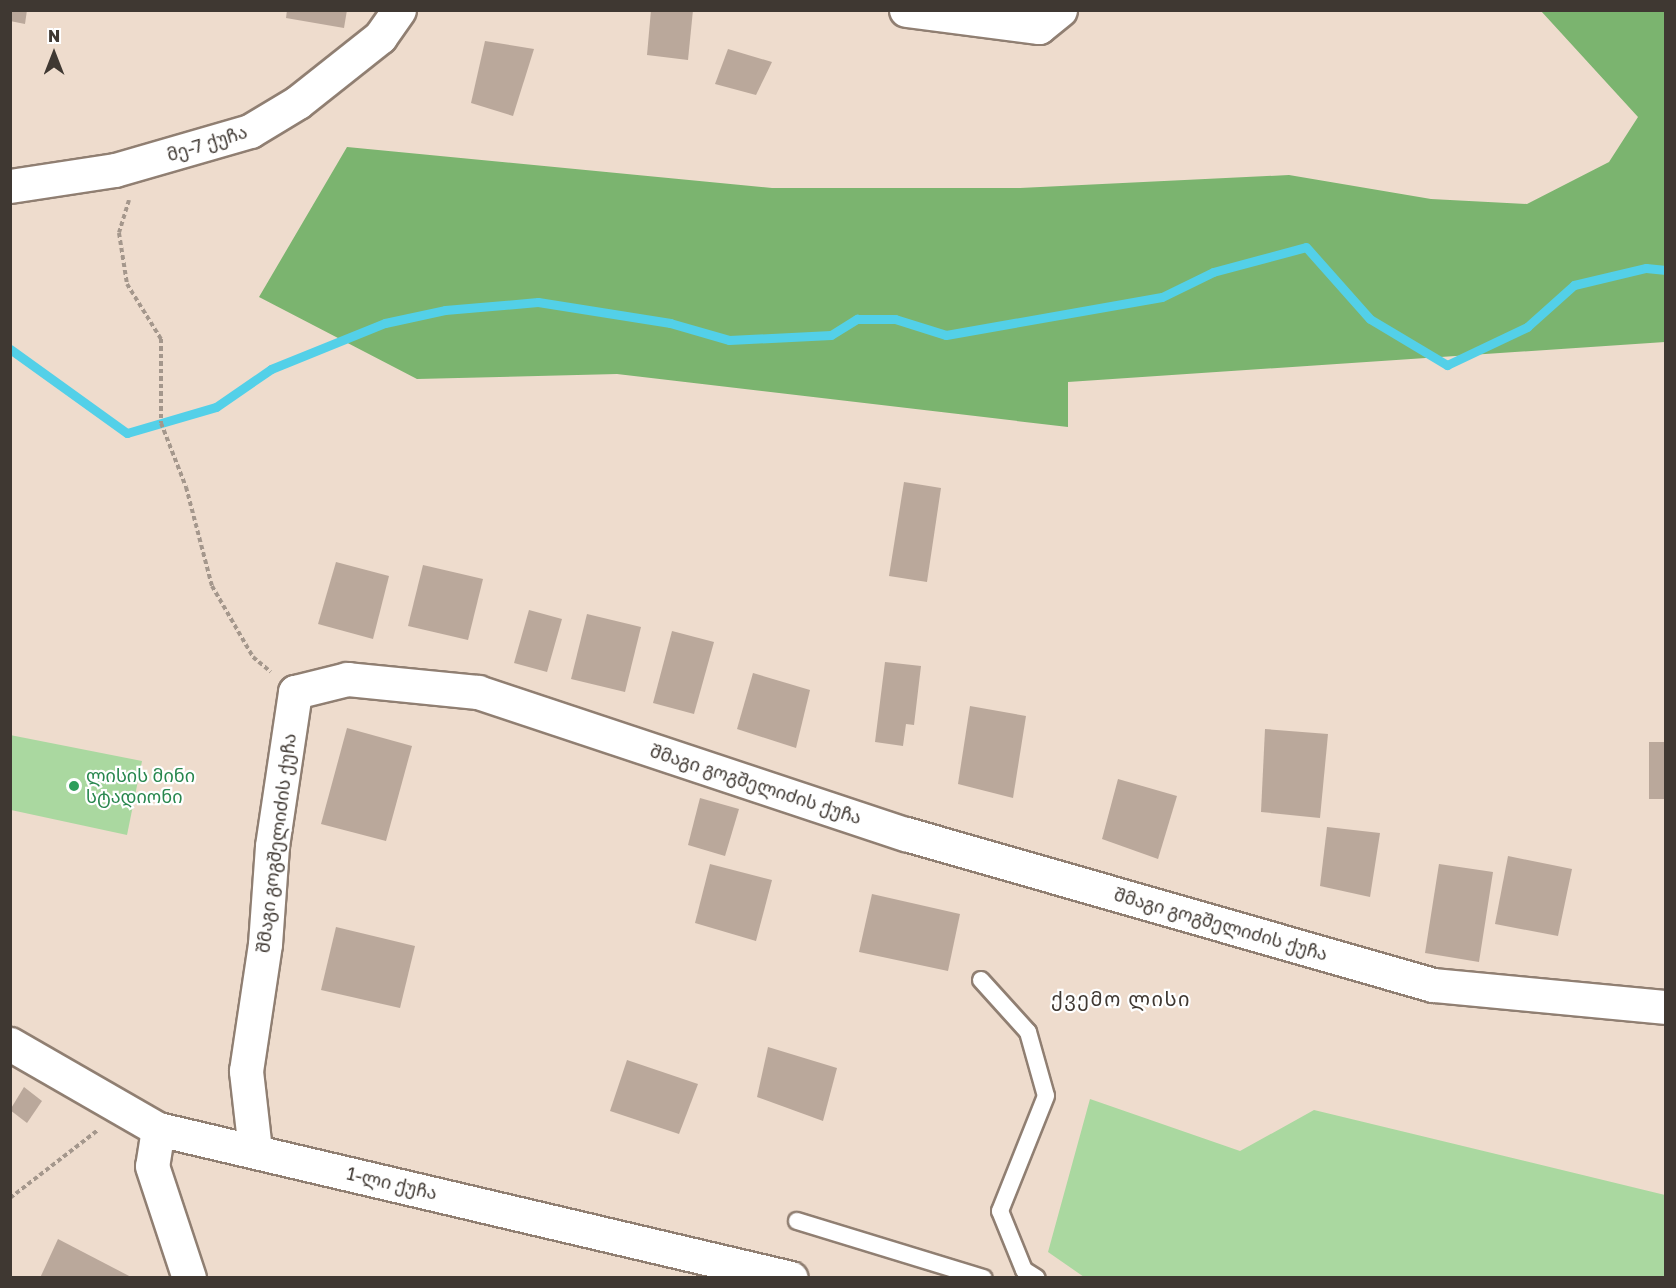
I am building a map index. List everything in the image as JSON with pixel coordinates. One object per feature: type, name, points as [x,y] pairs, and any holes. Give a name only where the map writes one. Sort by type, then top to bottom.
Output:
[{"type":"street","name":"მე-7 ქუჩა","points":[[10,186],[142,162],[250,132],[297,102],[380,37],[399,10]]},
{"type":"street","points":[[906,10],[1039,27],[1060,10]]},
{"type":"street","name":"შმაგი გოგშელიძის ქუჩა","points":[[255,1150],[246,1071],[265,944],[272,846],[295,692],[347,680],[478,692],[906,834],[1433,985],[1665,1007]]},
{"type":"street","name":"1-ლი ქუჩა","points":[[10,1044],[158,1129],[255,1150],[781,1276]]},
{"type":"street","points":[[158,1129],[152,1166],[189,1278]]},
{"type":"lane","points":[[981,980],[1028,1032],[1046,1096],[1000,1210],[1024,1270],[1037,1278]]},
{"type":"lane","points":[[797,1221],[983,1278]]},
{"type":"path","points":[[142,162],[119,233],[127,284],[161,339],[161,423],[186,487],[212,586],[253,657],[295,692]]},
{"type":"path","points":[[10,1198],[123,1110]]},
{"type":"green space","points":[[1541,11],[1665,11],[1665,342],[1068,382],[1068,427],[617,374],[417,379],[259,297],[347,147],[772,188],[1020,188],[1289,175],[1431,199],[1527,204],[1609,162],[1638,117]]},
{"type":"green space","name":"ლისის მინი სტადიონი","points":[[10,735],[142,761],[127,835],[11,810]]},
{"type":"green space","points":[[1090,1099],[1240,1151],[1314,1110],[1665,1195],[1665,1277],[1084,1277],[1048,1252]]},
{"type":"building","points":[[10,10],[27,10],[25,24],[10,21]]},
{"type":"building","points":[[287,10],[347,10],[344,28],[286,18]]},
{"type":"building","points":[[651,10],[693,10],[688,60],[647,55]]},
{"type":"building","points":[[485,41],[534,49],[513,116],[471,103]]},
{"type":"building","points":[[728,49],[772,62],[756,95],[715,84]]},
{"type":"building","points":[[904,482],[941,488],[927,582],[889,576]]},
{"type":"building","points":[[336,562],[389,576],[373,639],[318,624]]},
{"type":"building","points":[[423,565],[483,579],[468,640],[408,626]]},
{"type":"building","points":[[529,610],[562,619],[547,672],[514,663]]},
{"type":"building","points":[[587,614],[641,627],[625,692],[571,679]]},
{"type":"building","points":[[672,631],[714,642],[694,714],[653,703]]},
{"type":"building","points":[[885,662],[921,666],[914,725],[906,724],[903,746],[875,742]]},
{"type":"building","points":[[753,673],[810,690],[796,748],[737,729]]},
{"type":"building","points":[[970,706],[1026,716],[1013,798],[958,784]]},
{"type":"building","points":[[347,728],[412,746],[386,841],[321,824]]},
{"type":"building","points":[[1265,729],[1328,734],[1320,818],[1261,812]]},
{"type":"building","points":[[1649,742],[1666,742],[1666,799],[1649,799]]},
{"type":"building","points":[[1118,779],[1177,796],[1158,859],[1102,839]]},
{"type":"building","points":[[700,798],[739,809],[725,856],[688,845]]},
{"type":"building","points":[[1327,827],[1380,833],[1370,897],[1320,886]]},
{"type":"building","points":[[1508,856],[1572,869],[1558,936],[1495,924]]},
{"type":"building","points":[[710,864],[772,880],[756,941],[695,923]]},
{"type":"building","points":[[1439,864],[1493,872],[1479,962],[1425,953]]},
{"type":"building","points":[[872,894],[960,914],[948,971],[859,952]]},
{"type":"building","points":[[336,927],[415,946],[400,1008],[321,990]]},
{"type":"building","points":[[768,1047],[837,1068],[823,1121],[757,1097]]},
{"type":"building","points":[[627,1060],[698,1084],[679,1134],[610,1111]]},
{"type":"building","points":[[24,1087],[42,1101],[27,1123],[10,1110]]},
{"type":"building","points":[[58,1239],[133,1278],[40,1278]]},
{"type":"waterway","points":[[10,349],[127,433],[216,407],[271,369],[385,323],[445,310],[538,302],[670,323],[729,340],[831,335],[857,319],[895,319],[946,335],[1162,297],[1213,272],[1306,247],[1370,319],[1447,365],[1527,327],[1574,285],[1646,268],[1666,270]]},
{"type":"place","name":"ლისის მინი სტადიონი","points":[[74,786]]},
{"type":"district","name":"ქვემო ლისი","points":[[1121,998]]}]
